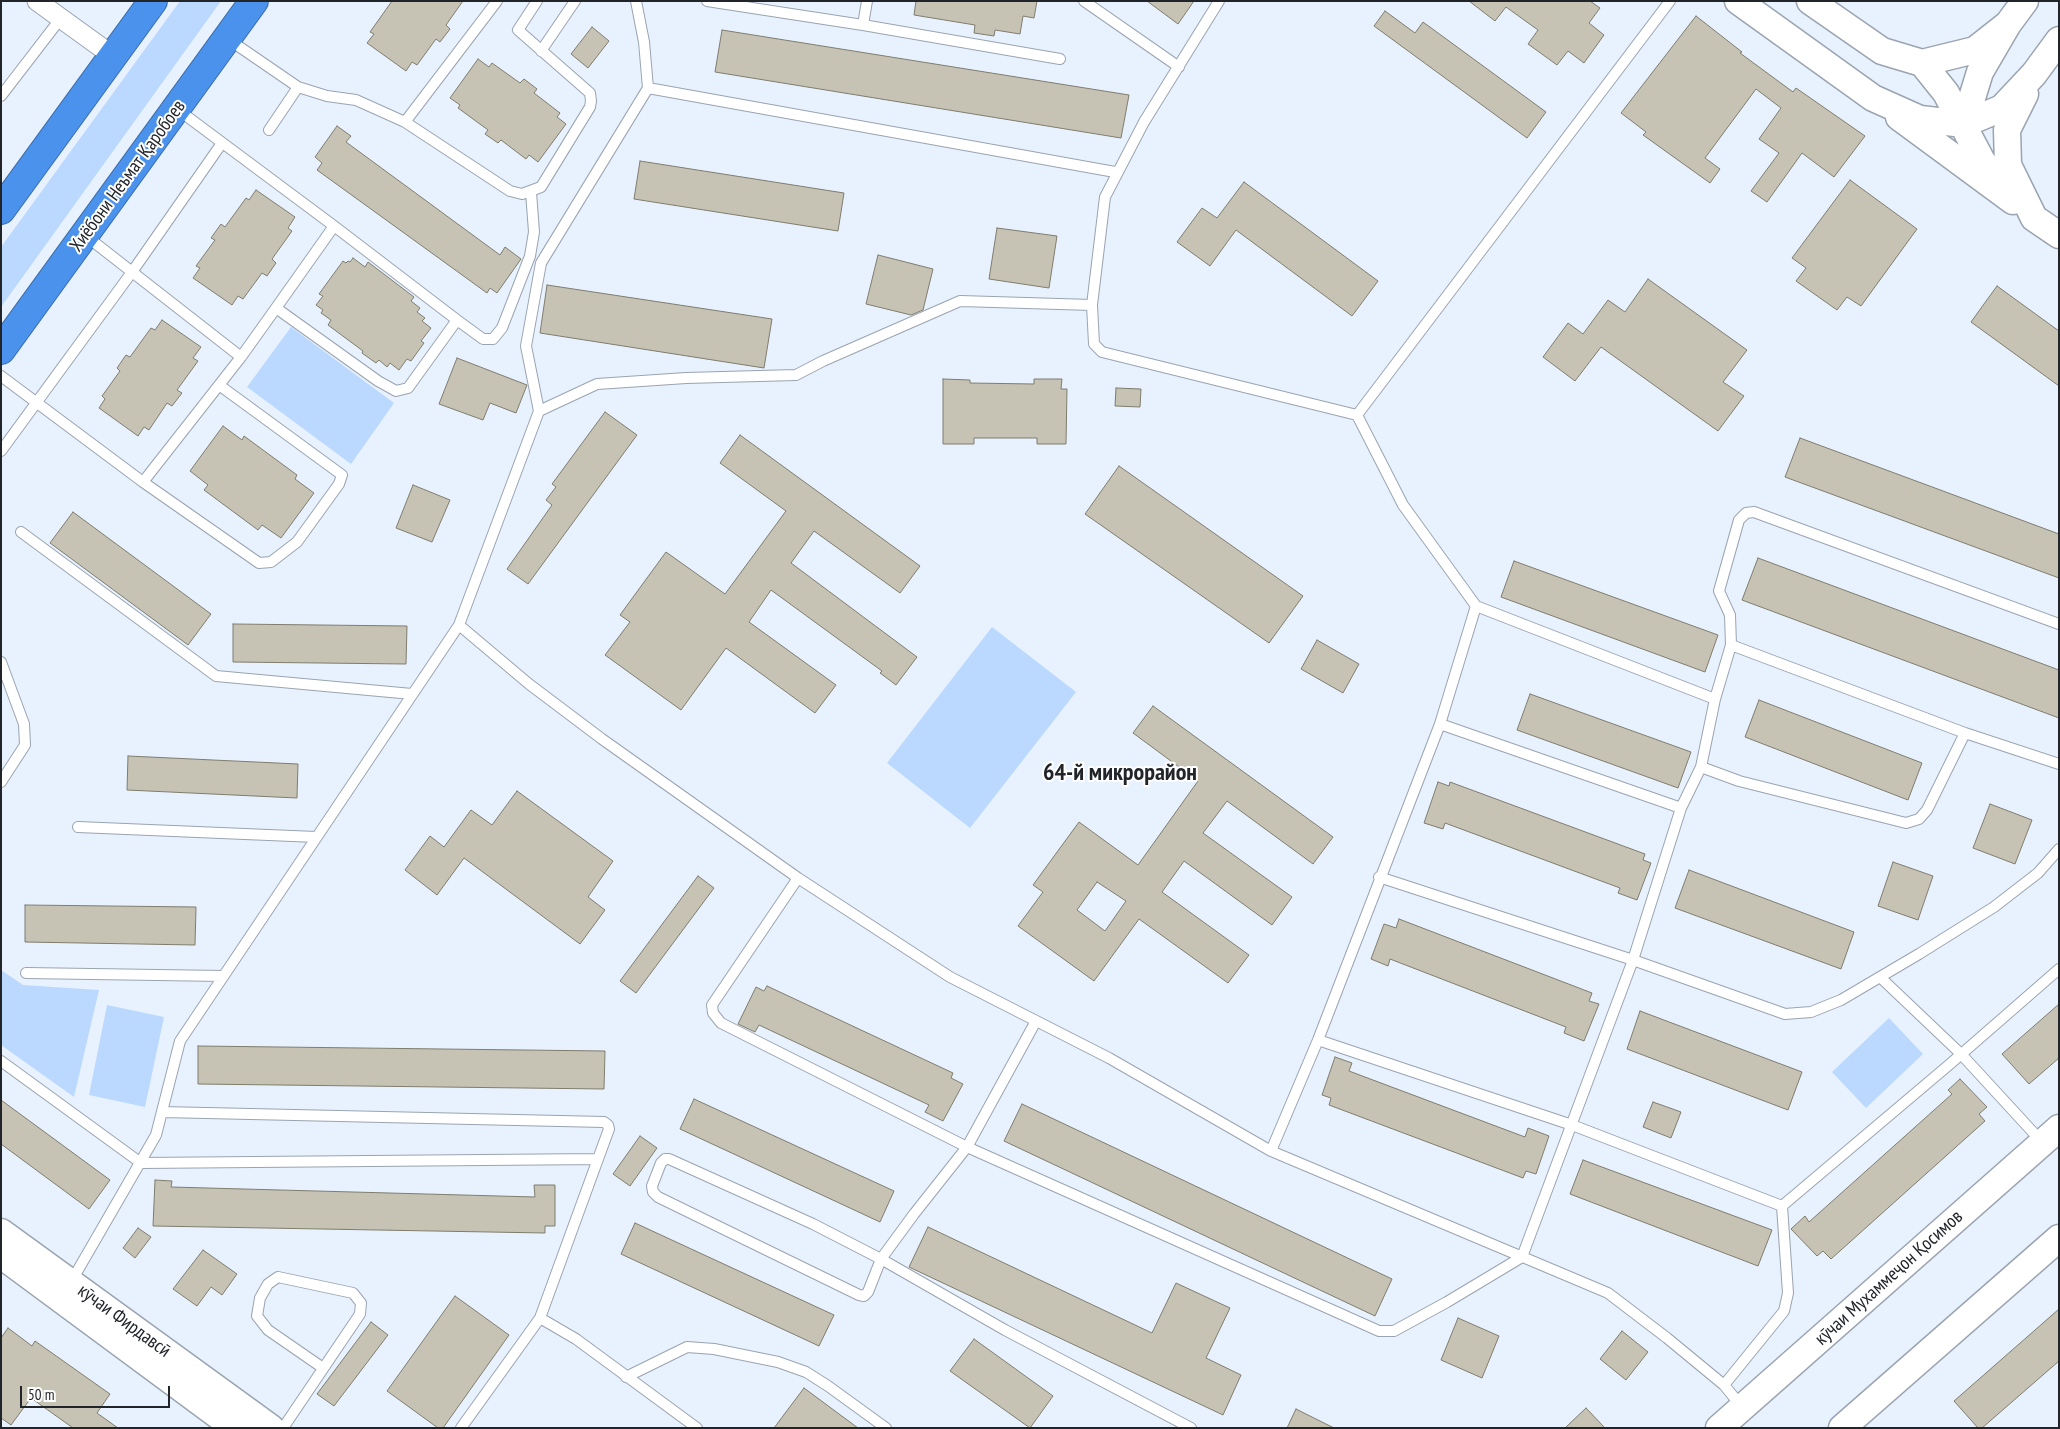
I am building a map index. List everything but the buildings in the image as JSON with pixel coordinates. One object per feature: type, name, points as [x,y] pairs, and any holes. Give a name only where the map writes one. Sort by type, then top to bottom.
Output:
[{"type":"highway","points":[[1,210],[154,1]]},
{"type":"highway","name":"Хиёбони Неъмат Қаробоев","points":[[1,350],[254,1]]},
{"type":"street","points":[[37,1],[113,56]]},
{"type":"street","points":[[1738,1],[2059,235]]},
{"type":"street","points":[[1810,1],[1882,51],[1922,62],[1975,50],[2008,24]]},
{"type":"street","points":[[1964,124],[1980,72],[2008,24],[2025,1]]},
{"type":"street","points":[[1873,98],[1920,119],[1964,124],[2002,108],[2034,74],[2059,40]]},
{"type":"street","points":[[1922,62],[1946,93],[1982,161],[2013,201]]},
{"type":"street","points":[[2034,74],[2007,130],[2008,165],[2034,218]]},
{"type":"street","name":"кӯчаи Мухаммеҷон Қосимов","points":[[1719,1428],[2051,1136]]},
{"type":"street","name":"кӯчаи Фирдавсӣ","points":[[1,1232],[65,1290],[235,1428]]},
{"type":"street","points":[[1842,1428],[2059,1238]]},
{"type":"street","name":"кӯчаи Фирдавсӣ","points":[[1,1255],[65,1290],[271,1428]]},
{"type":"lane","points":[[405,122],[497,1]]},
{"type":"lane","points":[[227,39],[298,86],[327,96],[356,100],[405,122],[510,191],[522,194],[541,187],[590,107],[591,101],[590,93],[518,30],[537,1]]},
{"type":"lane","points":[[541,51],[575,1]]},
{"type":"lane","points":[[65,1290],[156,1135],[180,1041],[459,625],[539,411],[526,346],[541,263],[648,88],[644,42],[636,1]]},
{"type":"lane","points":[[708,1],[863,25],[1060,59]]},
{"type":"lane","points":[[863,25],[868,1]]},
{"type":"lane","points":[[1084,1],[1179,67]]},
{"type":"lane","points":[[1220,1],[1144,122],[1105,197],[1092,305],[1094,344],[1102,352],[1357,415],[1403,505],[1476,606],[1715,700]]},
{"type":"lane","points":[[1357,415],[1670,1]]},
{"type":"lane","points":[[1,96],[61,18]]},
{"type":"lane","points":[[269,130],[298,86]]},
{"type":"lane","points":[[648,88],[1115,172]]},
{"type":"lane","points":[[177,109],[483,339],[493,339],[502,328],[530,256],[534,232],[531,192]]},
{"type":"lane","points":[[1,451],[132,272],[222,143]]},
{"type":"lane","points":[[143,482],[240,357],[334,226]]},
{"type":"lane","points":[[85,235],[240,357]]},
{"type":"lane","points":[[530,256],[541,263]]},
{"type":"lane","points":[[539,411],[597,384],[686,378],[796,375],[823,361],[960,301],[1092,305]]},
{"type":"lane","points":[[276,308],[378,381],[396,390],[408,388],[457,320]]},
{"type":"lane","points":[[1,376],[143,482],[259,563],[271,562],[297,542],[339,484],[342,475],[219,385]]},
{"type":"lane","points":[[798,878],[712,1005],[713,1014],[721,1023],[967,1147],[1379,1331],[1394,1331],[1448,1302],[1522,1257],[1633,960],[1681,808],[1702,766],[1715,700],[1731,645],[1730,615],[1719,591],[1739,520],[1746,513],[1754,512],[2059,624]]},
{"type":"lane","points":[[21,532],[216,676],[412,694]]},
{"type":"lane","points":[[1271,1151],[1318,1040],[1379,877],[1440,724],[1476,606]]},
{"type":"lane","points":[[459,625],[529,684],[602,739],[798,878],[950,977],[1109,1058],[1271,1151],[1608,1293],[1724,1385],[1743,1408]]},
{"type":"lane","points":[[1731,645],[1965,733],[2059,764]]},
{"type":"lane","points":[[1,662],[24,724],[25,745],[1,782]]},
{"type":"lane","points":[[1440,724],[1681,808]]},
{"type":"lane","points":[[1702,766],[1739,781],[1906,823],[1919,819],[1927,810],[1965,733]]},
{"type":"lane","points":[[78,827],[316,837]]},
{"type":"lane","points":[[1379,877],[1633,960],[1785,1014],[1811,1012],[1840,1000],[1880,977],[1994,907],[2038,874],[2059,849]]},
{"type":"lane","points":[[1782,1206],[2059,968]]},
{"type":"lane","points":[[26,973],[223,976]]},
{"type":"lane","points":[[1880,977],[2051,1136]]},
{"type":"lane","points":[[1036,1021],[967,1147],[881,1259],[868,1292],[864,1296],[658,1197],[653,1192],[652,1186],[661,1163],[665,1159],[669,1159],[813,1224],[881,1259],[1005,1330],[1191,1428]]},
{"type":"lane","points":[[1318,1040],[1572,1125],[1782,1206]]},
{"type":"lane","points":[[1,1061],[141,1162],[598,1159]]},
{"type":"lane","points":[[162,1112],[604,1122],[608,1125],[609,1129],[540,1318],[460,1428]]},
{"type":"lane","points":[[1724,1385],[1784,1311],[1788,1293],[1782,1206]]},
{"type":"lane","points":[[283,1428],[360,1314],[361,1303],[354,1293],[278,1277],[268,1284],[260,1298],[257,1316],[268,1330],[323,1368]]},
{"type":"lane","points":[[540,1318],[576,1339],[697,1428]]},
{"type":"lane","points":[[626,1377],[687,1347],[714,1349],[778,1362],[806,1372],[886,1428]]},
{"type":"shaded area","points":[[180,1],[221,1],[1,307],[1,247]]},
{"type":"shaded area","points":[[291,327],[394,403],[351,464],[247,387]]},
{"type":"shaded area","points":[[992,627],[1076,692],[970,828],[887,763]]},
{"type":"shaded area","points":[[1,970],[23,985],[99,990],[74,1097],[1,1045]]},
{"type":"shaded area","points":[[107,1005],[164,1017],[145,1107],[89,1095]]},
{"type":"shaded area","points":[[1889,1018],[1923,1054],[1866,1108],[1832,1072]]},
{"type":"district","name":"64-й микрорайон","points":[[1120,773]]}]
